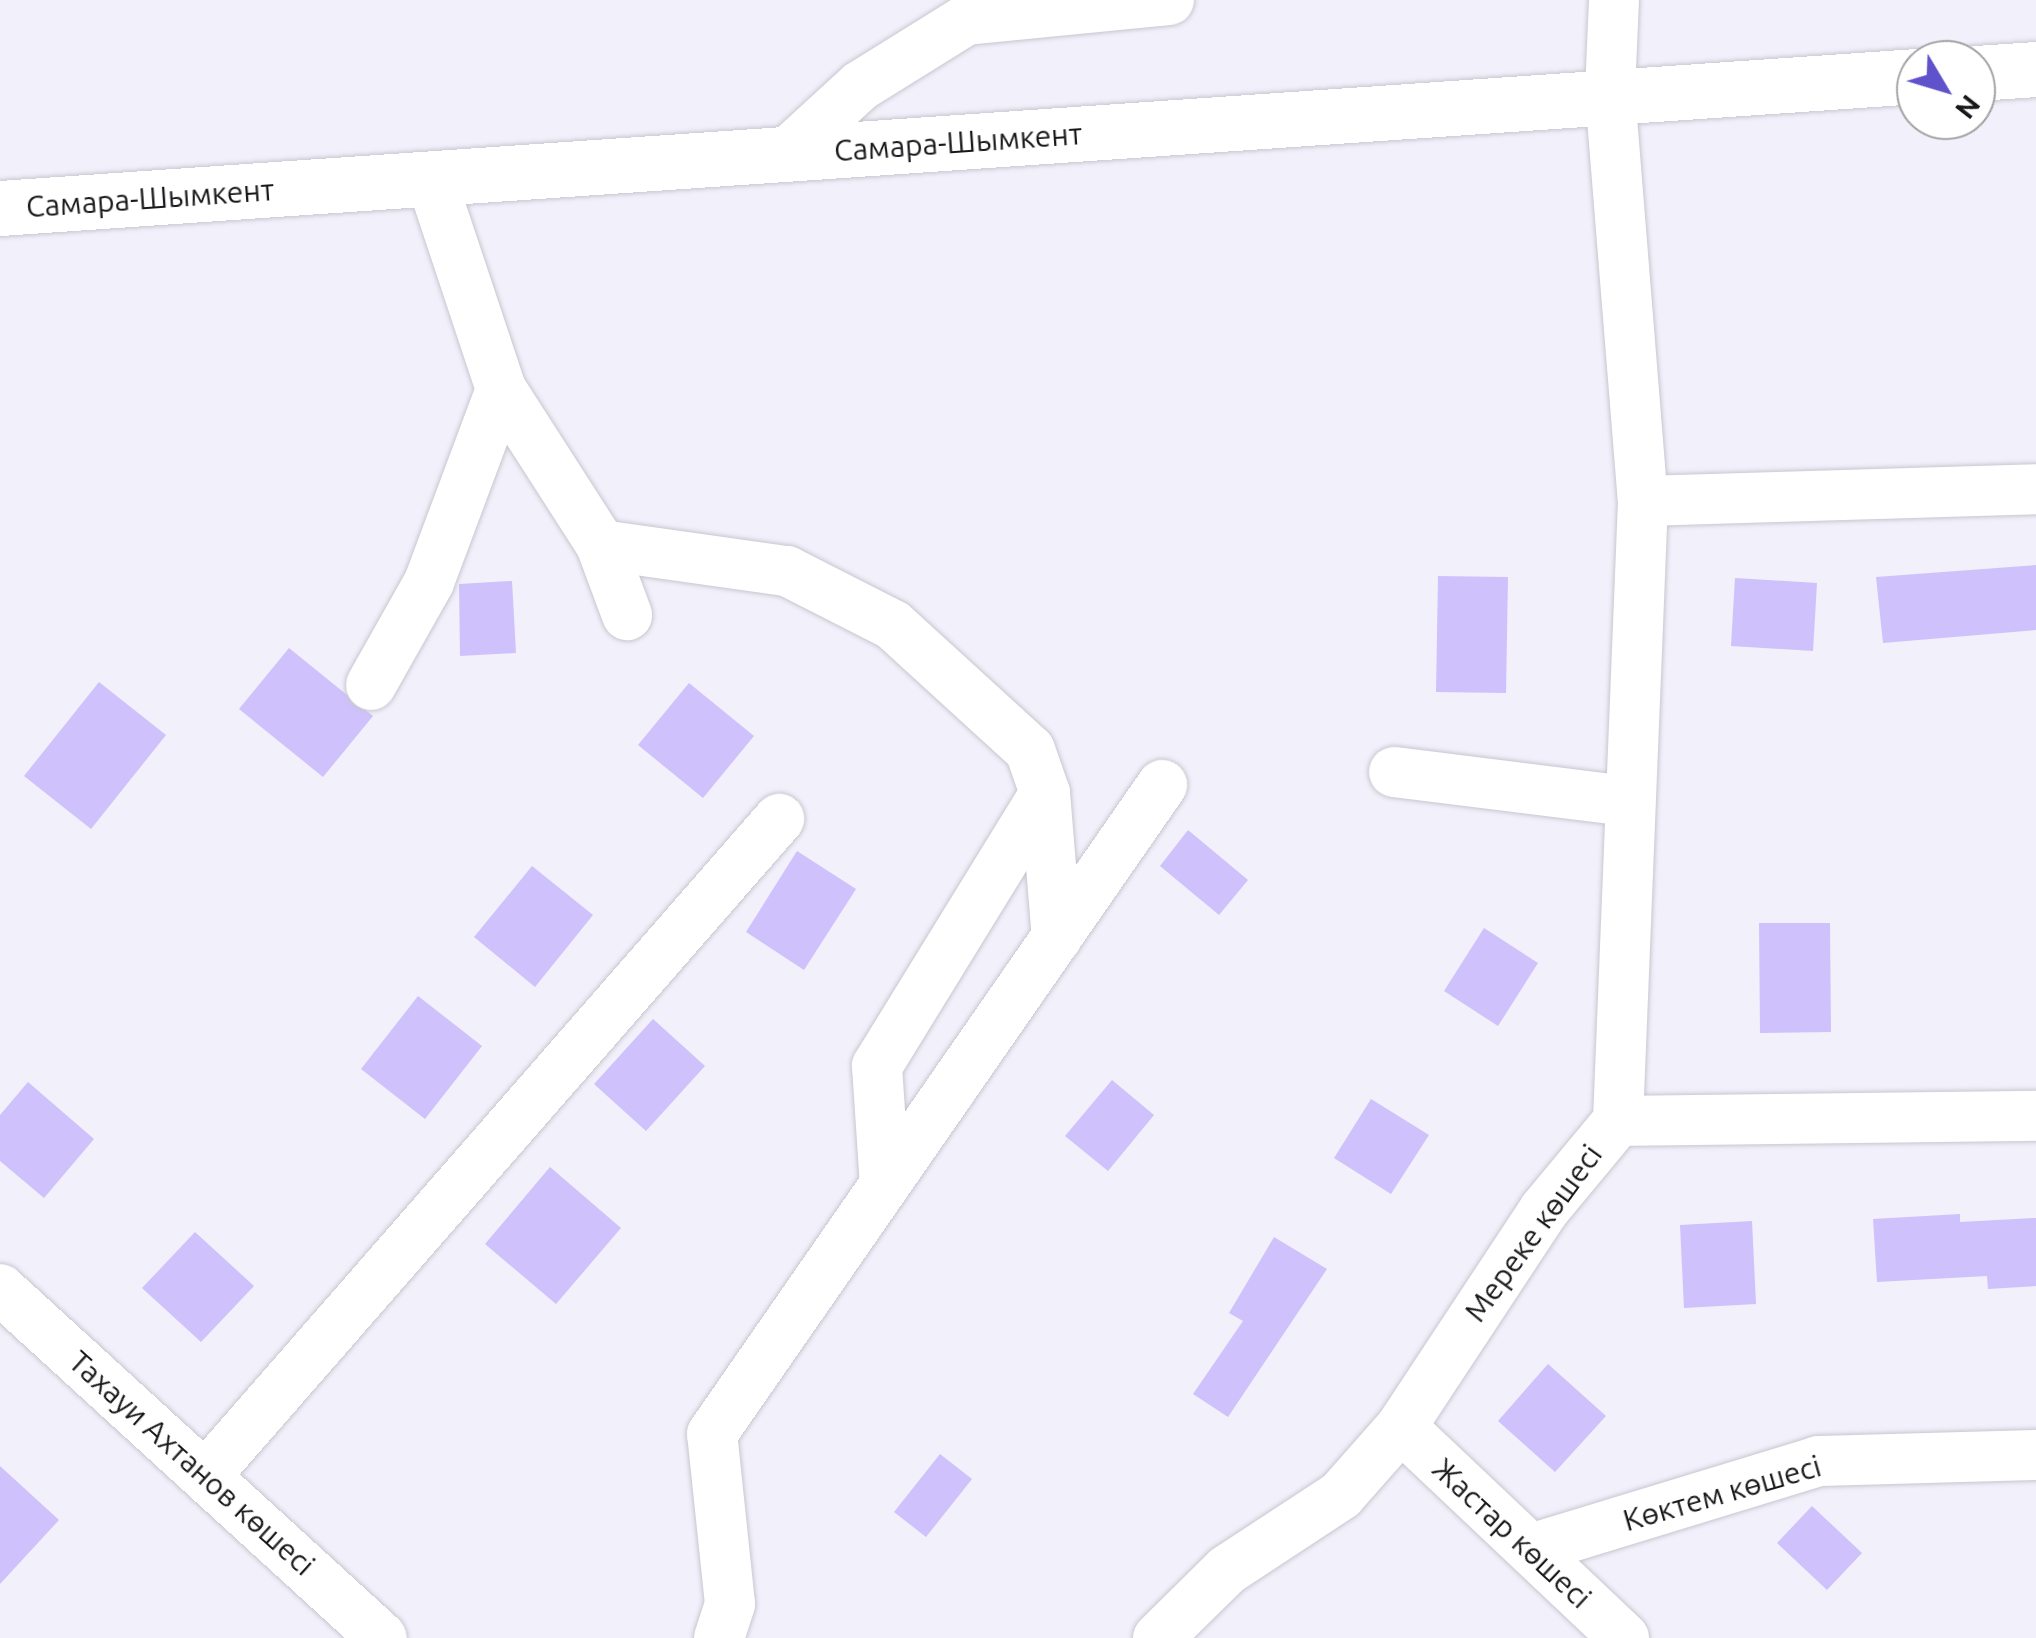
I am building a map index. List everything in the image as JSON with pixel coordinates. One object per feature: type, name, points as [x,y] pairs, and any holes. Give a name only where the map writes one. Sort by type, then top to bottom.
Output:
[{"type":"highway","points":[[1996,71],[2036,69]]},
{"type":"highway","name":"Самара-Шымкент","points":[[0,208],[1610,93],[1896,77]]},
{"type":"street","points":[[786,154],[890,63],[966,20],[1169,0]]},
{"type":"street","points":[[1614,0],[1610,93],[1642,502],[1626,801],[1618,1121]]},
{"type":"street","points":[[432,179],[501,389],[600,545],[627,615]]},
{"type":"street","points":[[371,684],[428,582],[501,389]]},
{"type":"street","points":[[1642,502],[2036,490]]},
{"type":"street","points":[[600,545],[787,571],[894,625],[1030,750],[1044,793],[1056,938]]},
{"type":"street","points":[[1394,772],[1626,801]]},
{"type":"street","points":[[719,1638],[730,1604],[712,1434],[1162,785]]},
{"type":"street","points":[[885,1185],[877,1066],[1044,793]]},
{"type":"street","points":[[207,1474],[780,820]]},
{"type":"street","name":"Мереке көшесі","points":[[1158,1638],[1227,1570],[1342,1495],[1401,1428],[1544,1210],[1618,1121],[2036,1116]]},
{"type":"street","name":"Тахауи Ахтанов көшесі","points":[[0,1289],[207,1474],[382,1638]]},
{"type":"street","name":"Жастар көшесі","points":[[1401,1428],[1624,1638]]},
{"type":"street","name":"Көктем көшесі","points":[[1531,1549],[1818,1461],[2036,1455]]},
{"type":"building","points":[[2036,565],[2036,630],[1883,643],[1876,577]]},
{"type":"building","points":[[1438,576],[1508,577],[1506,693],[1436,692]]},
{"type":"building","points":[[1735,578],[1817,583],[1813,651],[1731,646]]},
{"type":"building","points":[[512,581],[516,653],[460,656],[459,584]]},
{"type":"building","points":[[289,648],[373,716],[323,777],[239,709]]},
{"type":"building","points":[[99,682],[166,735],[91,829],[24,776]]},
{"type":"building","points":[[689,683],[754,736],[703,798],[638,745]]},
{"type":"building","points":[[1188,830],[1248,880],[1219,915],[1160,866]]},
{"type":"building","points":[[797,851],[856,889],[804,970],[746,932]]},
{"type":"building","points":[[532,866],[593,915],[535,987],[474,937]]},
{"type":"building","points":[[1759,923],[1830,923],[1831,1032],[1760,1033]]},
{"type":"building","points":[[1484,928],[1538,963],[1498,1026],[1444,991]]},
{"type":"building","points":[[418,996],[482,1046],[425,1119],[361,1069]]},
{"type":"building","points":[[653,1019],[705,1066],[646,1131],[594,1084]]},
{"type":"building","points":[[1112,1080],[1154,1115],[1108,1171],[1065,1136]]},
{"type":"building","points":[[28,1082],[94,1139],[44,1198],[0,1161],[0,1115]]},
{"type":"building","points":[[1371,1099],[1429,1135],[1391,1194],[1334,1158]]},
{"type":"building","points":[[550,1167],[621,1228],[556,1304],[485,1244]]},
{"type":"building","points":[[1960,1214],[1960,1222],[2036,1218],[2036,1286],[1988,1289],[1987,1276],[1877,1282],[1873,1219]]},
{"type":"building","points":[[1752,1221],[1756,1304],[1684,1308],[1680,1225]]},
{"type":"building","points":[[195,1232],[254,1286],[201,1342],[142,1288]]},
{"type":"building","points":[[1274,1237],[1327,1269],[1228,1417],[1193,1394],[1243,1321],[1229,1313]]},
{"type":"building","points":[[1548,1364],[1606,1416],[1555,1472],[1498,1421]]},
{"type":"building","points":[[940,1454],[972,1479],[926,1537],[894,1512]]},
{"type":"building","points":[[0,1466],[59,1520],[0,1584]]},
{"type":"building","points":[[1812,1506],[1862,1553],[1827,1590],[1777,1543]]}]
